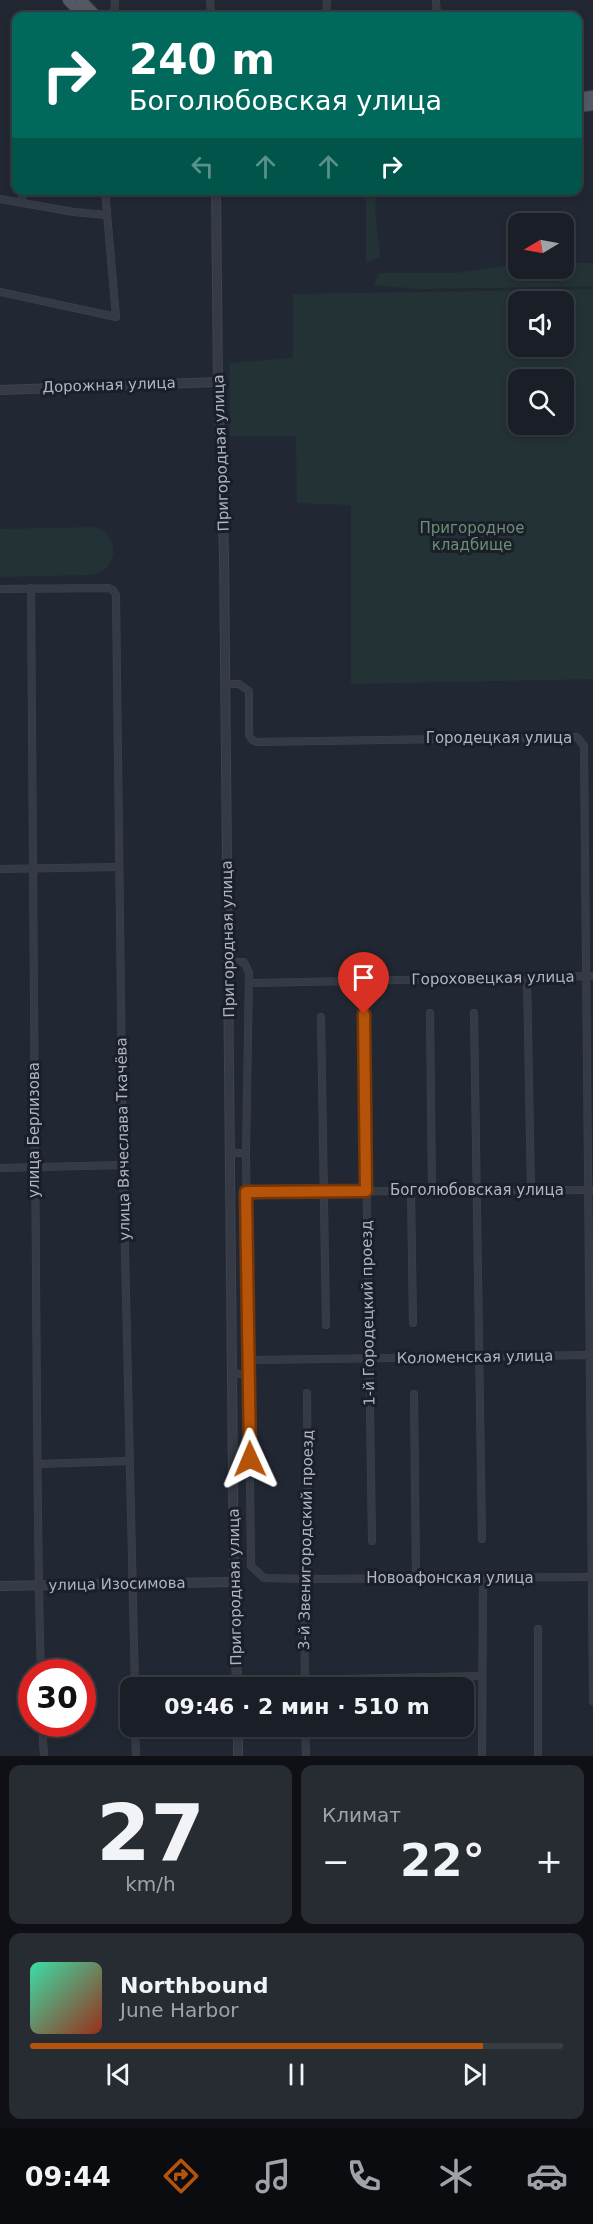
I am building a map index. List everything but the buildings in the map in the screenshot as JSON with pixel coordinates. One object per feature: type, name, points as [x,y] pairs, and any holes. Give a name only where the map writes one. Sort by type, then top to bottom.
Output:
[{"type":"main road","points":[[68,0],[79,12]]},
{"type":"main road","points":[[81,0],[92,12]]},
{"type":"street","points":[[22,195],[22,203]]},
{"type":"street","points":[[0,292],[116,317],[105,195]]},
{"type":"street","name":"Пригородная улица","points":[[216,195],[218,382],[224,555],[237,1677]]},
{"type":"street","points":[[0,199],[74,212],[106,215]]},
{"type":"street","name":"Дорожная улица","points":[[0,390],[218,382]]},
{"type":"street","points":[[0,590],[31,588]]},
{"type":"street","name":"улица Вячеслава Ткачёва","points":[[31,588],[109,588],[116,595],[123,1165],[135,1677]]},
{"type":"street","name":"улица Берлизова","points":[[31,588],[34,1167],[41,1659]]},
{"type":"street","name":"Городецкая улица","points":[[225,684],[239,684],[249,691],[249,735],[256,742],[381,738],[577,737],[584,746],[589,976],[593,1701]]},
{"type":"street","points":[[0,869],[119,867]]},
{"type":"street","points":[[228,962],[244,962],[249,973],[249,983]]},
{"type":"street","name":"Гороховецкая улица","points":[[249,983],[589,976]]},
{"type":"street","points":[[527,977],[531,1190]]},
{"type":"street","name":"Новоафонская улица","points":[[249,983],[246,1192],[251,1566],[264,1578],[592,1577]]},
{"type":"street","points":[[429,1013],[432,1191]]},
{"type":"street","points":[[474,1013],[482,1539]]},
{"type":"street","name":"1-й Городецкий проезд","points":[[364,1014],[372,1541]]},
{"type":"street","points":[[321,1017],[326,1325]]},
{"type":"street","points":[[230,1153],[246,1153]]},
{"type":"street","points":[[0,1168],[123,1165]]},
{"type":"street","name":"Боголюбовская улица","points":[[246,1192],[591,1190]]},
{"type":"street","points":[[411,1191],[413,1323]]},
{"type":"street","name":"Коломенская улица","points":[[249,1360],[591,1355]]},
{"type":"street","points":[[232,1374],[249,1374]]},
{"type":"street","name":"3-й Звенигородский проезд","points":[[305,1677],[307,1394]]},
{"type":"street","points":[[414,1394],[416,1578]]},
{"type":"street","points":[[38,1464],[129,1461]]},
{"type":"street","points":[[482,1756],[483,1578]]},
{"type":"street","name":"улица Изосимова","points":[[0,1586],[234,1582]]},
{"type":"street","points":[[538,1629],[538,1756]]},
{"type":"street","points":[[436,1677],[482,1676]]},
{"type":"street","points":[[43,1737],[44,1756]]},
{"type":"street","points":[[135,1737],[136,1756]]},
{"type":"street","points":[[238,1737],[238,1756]]},
{"type":"street","points":[[305,1737],[306,1756]]},
{"type":"green space","points":[[363,195],[377,195],[375,207],[380,257],[366,263],[366,202]]},
{"type":"green space","points":[[574,263],[593,263],[593,286],[419,289],[374,285],[379,273],[456,273],[508,266],[508,279],[574,279]]},
{"type":"green space","name":"Пригородное кладбище","points":[[593,289],[593,679],[351,684],[351,505],[297,503],[296,436],[230,436],[230,363],[293,358],[293,294]]},
{"type":"green space","points":[[95,527],[109,537],[113,545],[111,560],[100,572],[91,575],[0,577],[0,529]]},
{"type":"route","points":[[250,1459],[246,1192],[366,1191],[364,1014]]}]
